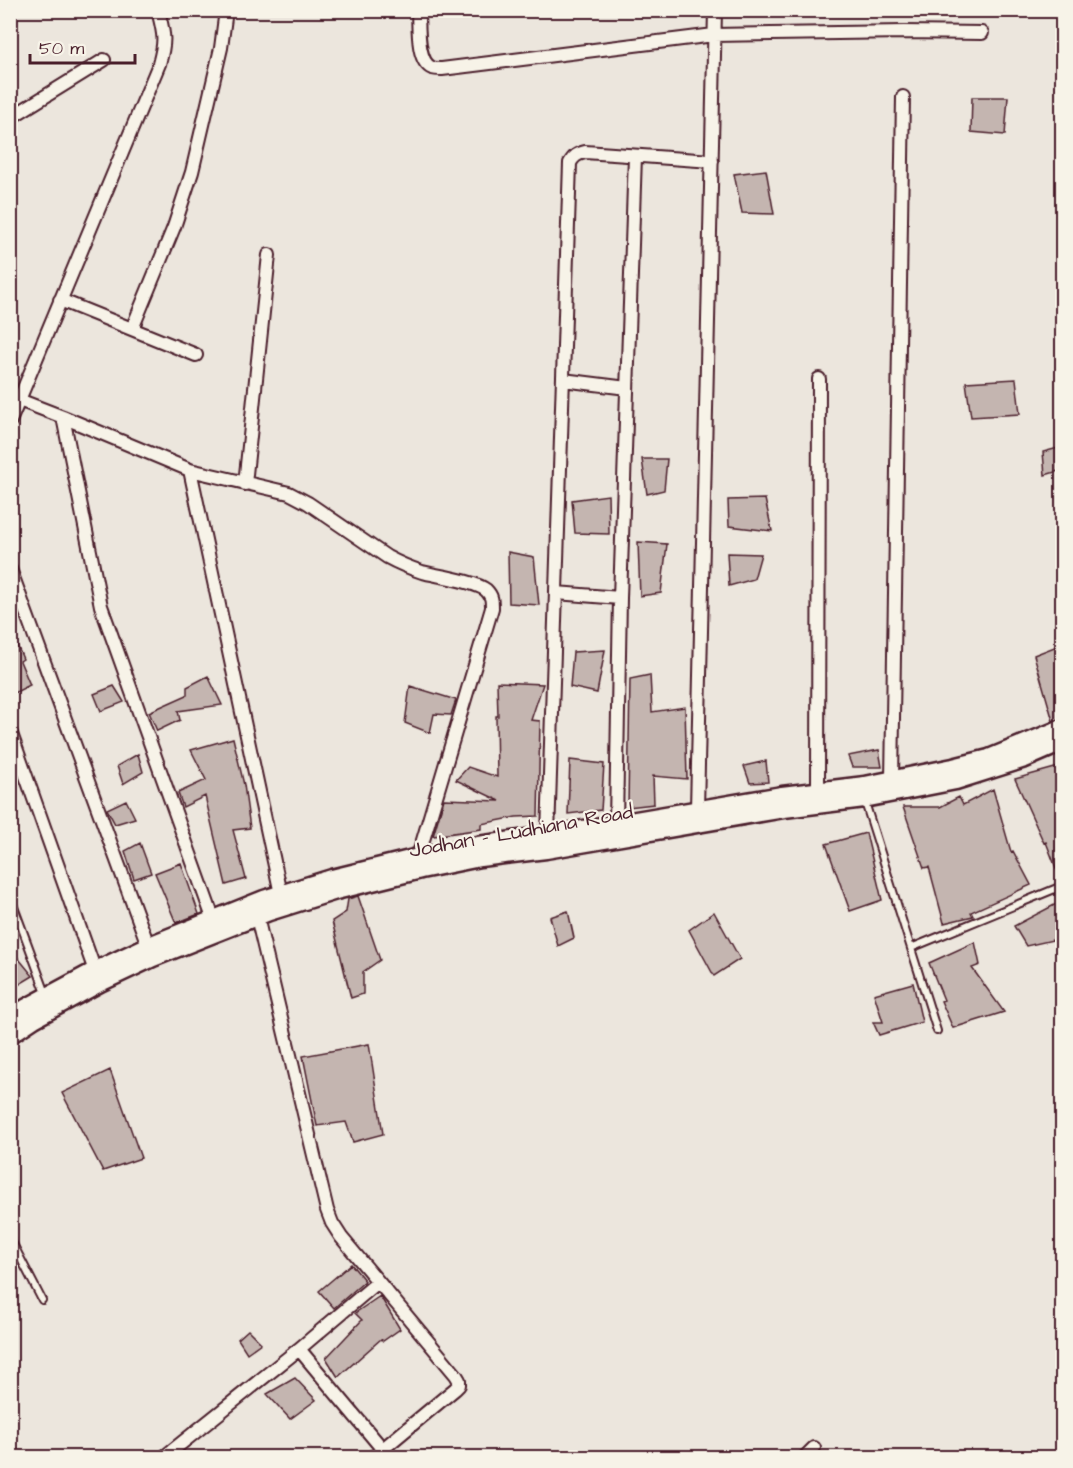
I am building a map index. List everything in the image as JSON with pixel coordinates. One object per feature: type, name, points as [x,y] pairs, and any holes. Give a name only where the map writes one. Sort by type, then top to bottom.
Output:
[{"type":"street","points":[[10,421],[15,398],[60,300],[159,64],[164,45],[164,32],[158,10]]},
{"type":"street","points":[[132,329],[174,227],[192,172],[221,48],[226,10]]},
{"type":"street","points":[[418,10],[420,48],[424,62],[431,68],[442,69],[714,35],[982,33]]},
{"type":"street","points":[[697,809],[715,10]]},
{"type":"street","points":[[10,118],[104,60]]},
{"type":"street","points":[[892,780],[903,97]]},
{"type":"street","points":[[548,835],[570,163],[578,153],[585,152],[712,161]]},
{"type":"street","points":[[616,823],[620,598],[635,156]]},
{"type":"street","points":[[245,484],[269,255]]},
{"type":"street","points":[[60,300],[196,355]]},
{"type":"street","points":[[818,790],[819,379]]},
{"type":"street","points":[[563,380],[627,387]]},
{"type":"street","points":[[15,398],[190,470],[289,493],[397,562],[420,571],[479,586],[488,592],[492,599],[492,608],[418,857]]},
{"type":"street","points":[[63,417],[101,606],[213,918]]},
{"type":"street","points":[[190,470],[281,894]]},
{"type":"street","points":[[10,569],[148,945]]},
{"type":"street","points":[[555,592],[620,598]]},
{"type":"street","name":"Jodhan - Ludhiana Road","points":[[10,1018],[95,970],[148,945],[213,918],[332,878],[478,845],[892,780],[988,758],[1062,728]]},
{"type":"street","points":[[10,731],[95,970]]},
{"type":"street","name":"Jodhan - Ludhiana Road","points":[[10,1035],[34,1019],[100,983],[153,958],[218,931],[336,891],[480,858],[546,850],[784,809],[864,799],[956,781],[1025,759],[1062,743]]},
{"type":"street","points":[[257,917],[332,1223],[341,1237],[459,1380],[459,1385],[386,1453],[372,1458]]},
{"type":"street","points":[[163,1458],[299,1349],[378,1282]]},
{"type":"street","points":[[299,1349],[386,1453]]},
{"type":"street","points":[[804,1458],[814,1448]]},
{"type":"lane","points":[[864,799],[937,1031]]},
{"type":"lane","points":[[911,948],[1062,886]]},
{"type":"lane","points":[[10,896],[47,996]]},
{"type":"lane","points":[[10,1238],[42,1300]]},
{"type":"building","points":[[972,97],[1008,97],[1005,135],[971,132]]},
{"type":"building","points":[[766,170],[774,214],[742,213],[734,174]]},
{"type":"building","points":[[1016,379],[1020,414],[971,417],[966,382]]},
{"type":"building","points":[[1062,447],[1062,470],[1045,475],[1043,452]]},
{"type":"building","points":[[642,459],[667,459],[664,490],[647,494]]},
{"type":"building","points":[[608,495],[609,534],[575,533],[572,500]]},
{"type":"building","points":[[765,499],[772,531],[729,526],[728,500]]},
{"type":"building","points":[[638,542],[667,544],[661,593],[640,596]]},
{"type":"building","points":[[508,552],[534,557],[539,605],[509,603]]},
{"type":"building","points":[[727,553],[761,554],[754,579],[729,586]]},
{"type":"building","points":[[10,629],[23,659],[20,661],[30,685],[10,695]]},
{"type":"building","points":[[1062,644],[1062,718],[1053,721],[1034,655]]},
{"type":"building","points":[[605,650],[597,693],[570,687],[573,652]]},
{"type":"building","points":[[650,675],[652,712],[685,707],[687,779],[653,776],[654,804],[628,807],[630,679]]},
{"type":"building","points":[[208,676],[222,705],[178,711],[180,720],[157,731],[149,712],[187,695],[187,687]]},
{"type":"building","points":[[497,682],[543,684],[531,720],[540,721],[538,816],[516,817],[481,824],[481,829],[433,836],[444,799],[500,801],[456,780],[468,767],[497,777]]},
{"type":"building","points":[[114,686],[124,702],[101,711],[94,694]]},
{"type":"building","points":[[410,686],[456,700],[451,715],[434,714],[430,733],[405,723]]},
{"type":"building","points":[[233,738],[244,785],[250,828],[233,830],[246,879],[226,885],[205,796],[183,807],[178,793],[206,780],[191,750]]},
{"type":"building","points":[[879,750],[882,767],[852,767],[848,756]]},
{"type":"building","points":[[138,754],[143,772],[123,784],[117,766]]},
{"type":"building","points":[[570,760],[604,764],[601,810],[568,814]]},
{"type":"building","points":[[766,761],[768,782],[750,783],[744,766]]},
{"type":"building","points":[[1062,766],[1061,881],[1046,842],[1044,843],[1015,779]]},
{"type":"building","points":[[993,789],[1011,852],[1013,851],[1031,885],[971,912],[973,916],[944,923],[929,867],[924,868],[903,807],[940,807],[959,797],[963,805]]},
{"type":"building","points":[[126,800],[135,818],[115,824],[107,809]]},
{"type":"building","points":[[866,833],[882,900],[850,911],[826,844]]},
{"type":"building","points":[[140,843],[151,873],[134,879],[125,851]]},
{"type":"building","points":[[181,863],[199,914],[176,923],[155,873]]},
{"type":"building","points":[[358,896],[380,960],[363,972],[363,994],[351,998],[332,921],[346,912],[348,899]]},
{"type":"building","points":[[1062,901],[1062,938],[1026,946],[1014,926]]},
{"type":"building","points":[[568,911],[574,938],[558,946],[550,917]]},
{"type":"building","points":[[714,912],[740,959],[714,976],[689,930]]},
{"type":"building","points":[[975,942],[980,965],[972,968],[1004,1012],[953,1028],[941,1001],[944,1000],[929,963]]},
{"type":"building","points":[[10,948],[33,976],[10,990]]},
{"type":"building","points":[[913,983],[922,1022],[879,1035],[873,1022],[883,1022],[874,994]]},
{"type":"building","points":[[369,1044],[383,1134],[353,1142],[346,1122],[317,1126],[303,1056]]},
{"type":"building","points":[[110,1070],[141,1158],[103,1171],[62,1093]]},
{"type":"building","points":[[351,1264],[365,1281],[334,1308],[319,1291]]},
{"type":"building","points":[[380,1296],[400,1329],[383,1341],[381,1339],[338,1377],[326,1358],[362,1320],[355,1313]]},
{"type":"building","points":[[248,1330],[261,1343],[247,1353],[238,1339]]},
{"type":"building","points":[[295,1378],[316,1400],[290,1419],[267,1394]]}]
